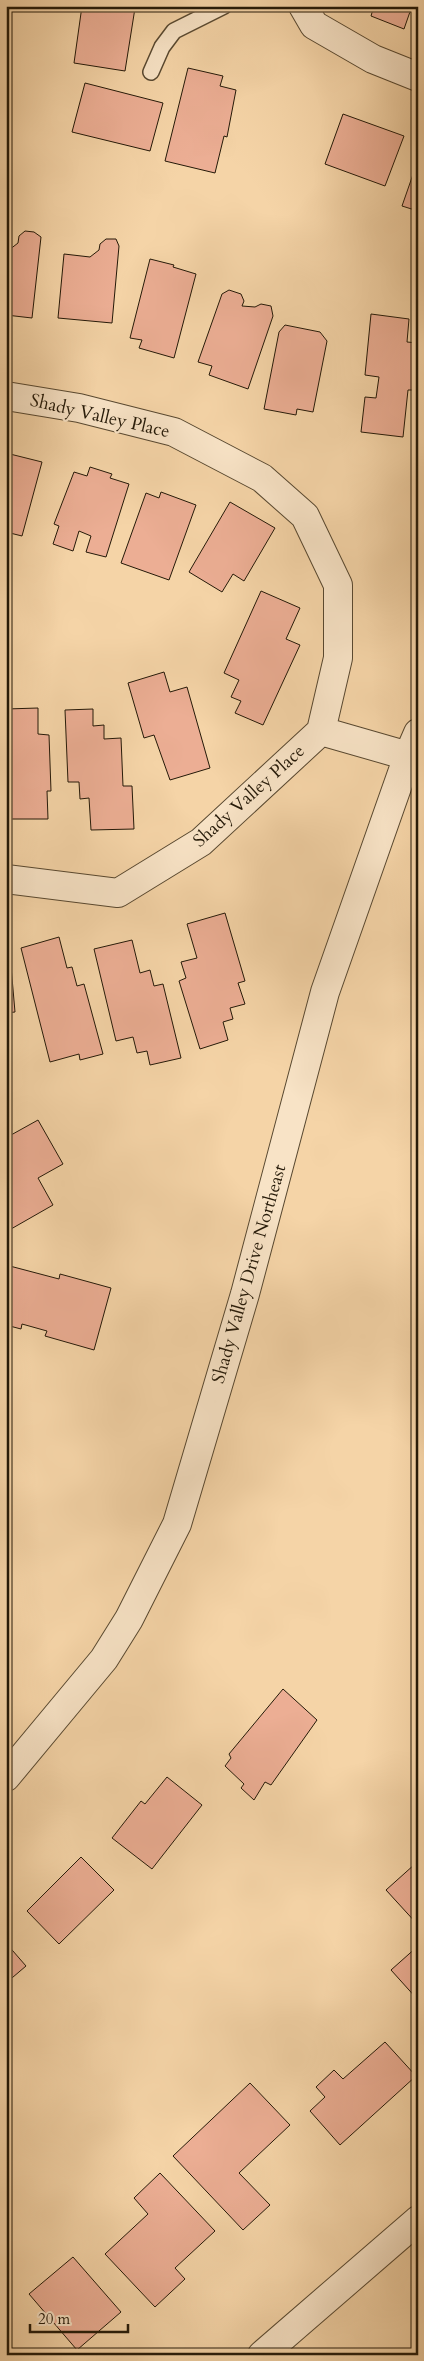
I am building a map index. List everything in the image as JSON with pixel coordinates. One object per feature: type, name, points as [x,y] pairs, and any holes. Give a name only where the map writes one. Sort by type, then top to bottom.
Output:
[{"type":"street","points":[[303,6],[314,25],[373,59],[418,77]]},
{"type":"street","name":"Shady Valley Place","points":[[6,396],[79,408],[174,432],[262,478],[305,516],[338,585],[338,658],[321,731],[201,842],[118,893],[6,879]]},
{"type":"street","name":"Shady Valley Place","points":[[321,731],[413,745]]},
{"type":"street","name":"Shady Valley Drive Northeast","points":[[8,1772],[104,1658],[129,1619],[177,1524],[245,1294],[326,992],[413,745]]},
{"type":"street","points":[[262,2355],[418,2220]]},
{"type":"lane","points":[[151,72],[162,47],[174,31],[224,6]]},
{"type":"building","points":[[82,6],[135,8],[125,71],[74,63]]},
{"type":"building","points":[[374,6],[412,6],[404,29],[371,16]]},
{"type":"building","points":[[188,68],[223,76],[220,86],[236,90],[227,137],[224,136],[215,173],[165,161]]},
{"type":"building","points":[[85,83],[163,103],[150,151],[72,132]]},
{"type":"building","points":[[343,114],[404,136],[385,186],[325,164]]},
{"type":"building","points":[[418,160],[418,211],[402,206]]},
{"type":"building","points":[[25,231],[34,232],[41,237],[32,318],[6,315],[6,249],[9,250],[18,243],[19,236]]},
{"type":"building","points":[[106,239],[116,239],[119,246],[112,323],[58,318],[64,254],[90,257],[99,250],[100,244]]},
{"type":"building","points":[[150,259],[174,265],[173,267],[196,274],[174,358],[139,348],[142,340],[130,338]]},
{"type":"building","points":[[229,290],[241,294],[244,301],[242,306],[255,307],[261,304],[271,306],[273,316],[248,389],[209,375],[212,366],[198,362],[222,294]]},
{"type":"building","points":[[371,314],[409,319],[407,342],[418,343],[413,390],[408,390],[403,437],[361,432],[365,397],[376,398],[379,377],[365,375]]},
{"type":"building","points":[[285,325],[320,332],[327,341],[313,412],[297,409],[296,415],[264,409],[279,332]]},
{"type":"building","points":[[6,453],[42,462],[22,536],[6,532]]},
{"type":"building","points":[[90,467],[112,474],[110,478],[129,484],[106,557],[86,552],[91,536],[79,531],[73,551],[53,544],[59,526],[54,524],[74,472],[87,476]]},
{"type":"building","points":[[161,492],[196,505],[169,580],[121,563],[146,493],[159,498]]},
{"type":"building","points":[[230,502],[275,528],[244,581],[233,574],[222,592],[189,572]]},
{"type":"building","points":[[261,591],[300,608],[286,639],[300,645],[263,725],[235,713],[241,701],[231,697],[239,680],[224,673]]},
{"type":"building","points":[[164,672],[170,692],[187,687],[210,768],[170,780],[154,735],[144,738],[128,683]]},
{"type":"building","points":[[38,708],[38,734],[49,735],[51,791],[47,791],[48,819],[9,819],[6,788],[6,709]]},
{"type":"building","points":[[93,709],[93,726],[104,725],[104,739],[121,738],[123,786],[132,786],[134,829],[91,830],[89,798],[80,799],[79,782],[68,782],[65,710]]},
{"type":"building","points":[[225,913],[245,981],[238,983],[245,1004],[230,1008],[233,1019],[223,1022],[228,1040],[200,1049],[179,981],[186,978],[181,962],[197,958],[187,924]]},
{"type":"building","points":[[59,937],[67,968],[72,967],[77,986],[84,984],[103,1054],[80,1060],[79,1054],[50,1062],[21,948]]},
{"type":"building","points":[[132,940],[140,973],[150,970],[154,986],[163,984],[181,1058],[150,1065],[147,1051],[137,1053],[133,1037],[116,1041],[94,949]]},
{"type":"building","points":[[6,955],[10,955],[15,1012],[6,1013]]},
{"type":"building","points":[[38,1120],[63,1164],[38,1178],[53,1205],[11,1229],[6,1221],[6,1126],[11,1135]]},
{"type":"building","points":[[6,1265],[59,1279],[60,1274],[111,1288],[94,1350],[45,1336],[47,1331],[22,1324],[21,1329],[6,1325]]},
{"type":"building","points":[[283,1689],[317,1720],[271,1785],[265,1782],[254,1800],[241,1788],[244,1784],[225,1766],[231,1758],[229,1754]]},
{"type":"building","points":[[167,1777],[202,1805],[152,1869],[112,1838],[141,1801],[145,1804]]},
{"type":"building","points":[[81,1857],[114,1890],[59,1944],[27,1911]]},
{"type":"building","points":[[415,1864],[418,1867],[418,1925],[386,1890]]},
{"type":"building","points":[[6,1943],[26,1966],[6,1983]]},
{"type":"building","points":[[418,1946],[418,2000],[391,1970]]},
{"type":"building","points":[[385,2042],[416,2076],[340,2145],[310,2111],[325,2097],[316,2087],[334,2070],[343,2079]]},
{"type":"building","points":[[250,2083],[290,2125],[239,2173],[270,2205],[243,2230],[173,2156]]},
{"type":"building","points":[[160,2173],[215,2231],[175,2268],[185,2279],[155,2307],[105,2254],[148,2214],[134,2198]]},
{"type":"building","points":[[73,2257],[121,2312],[77,2350],[29,2294]]}]
